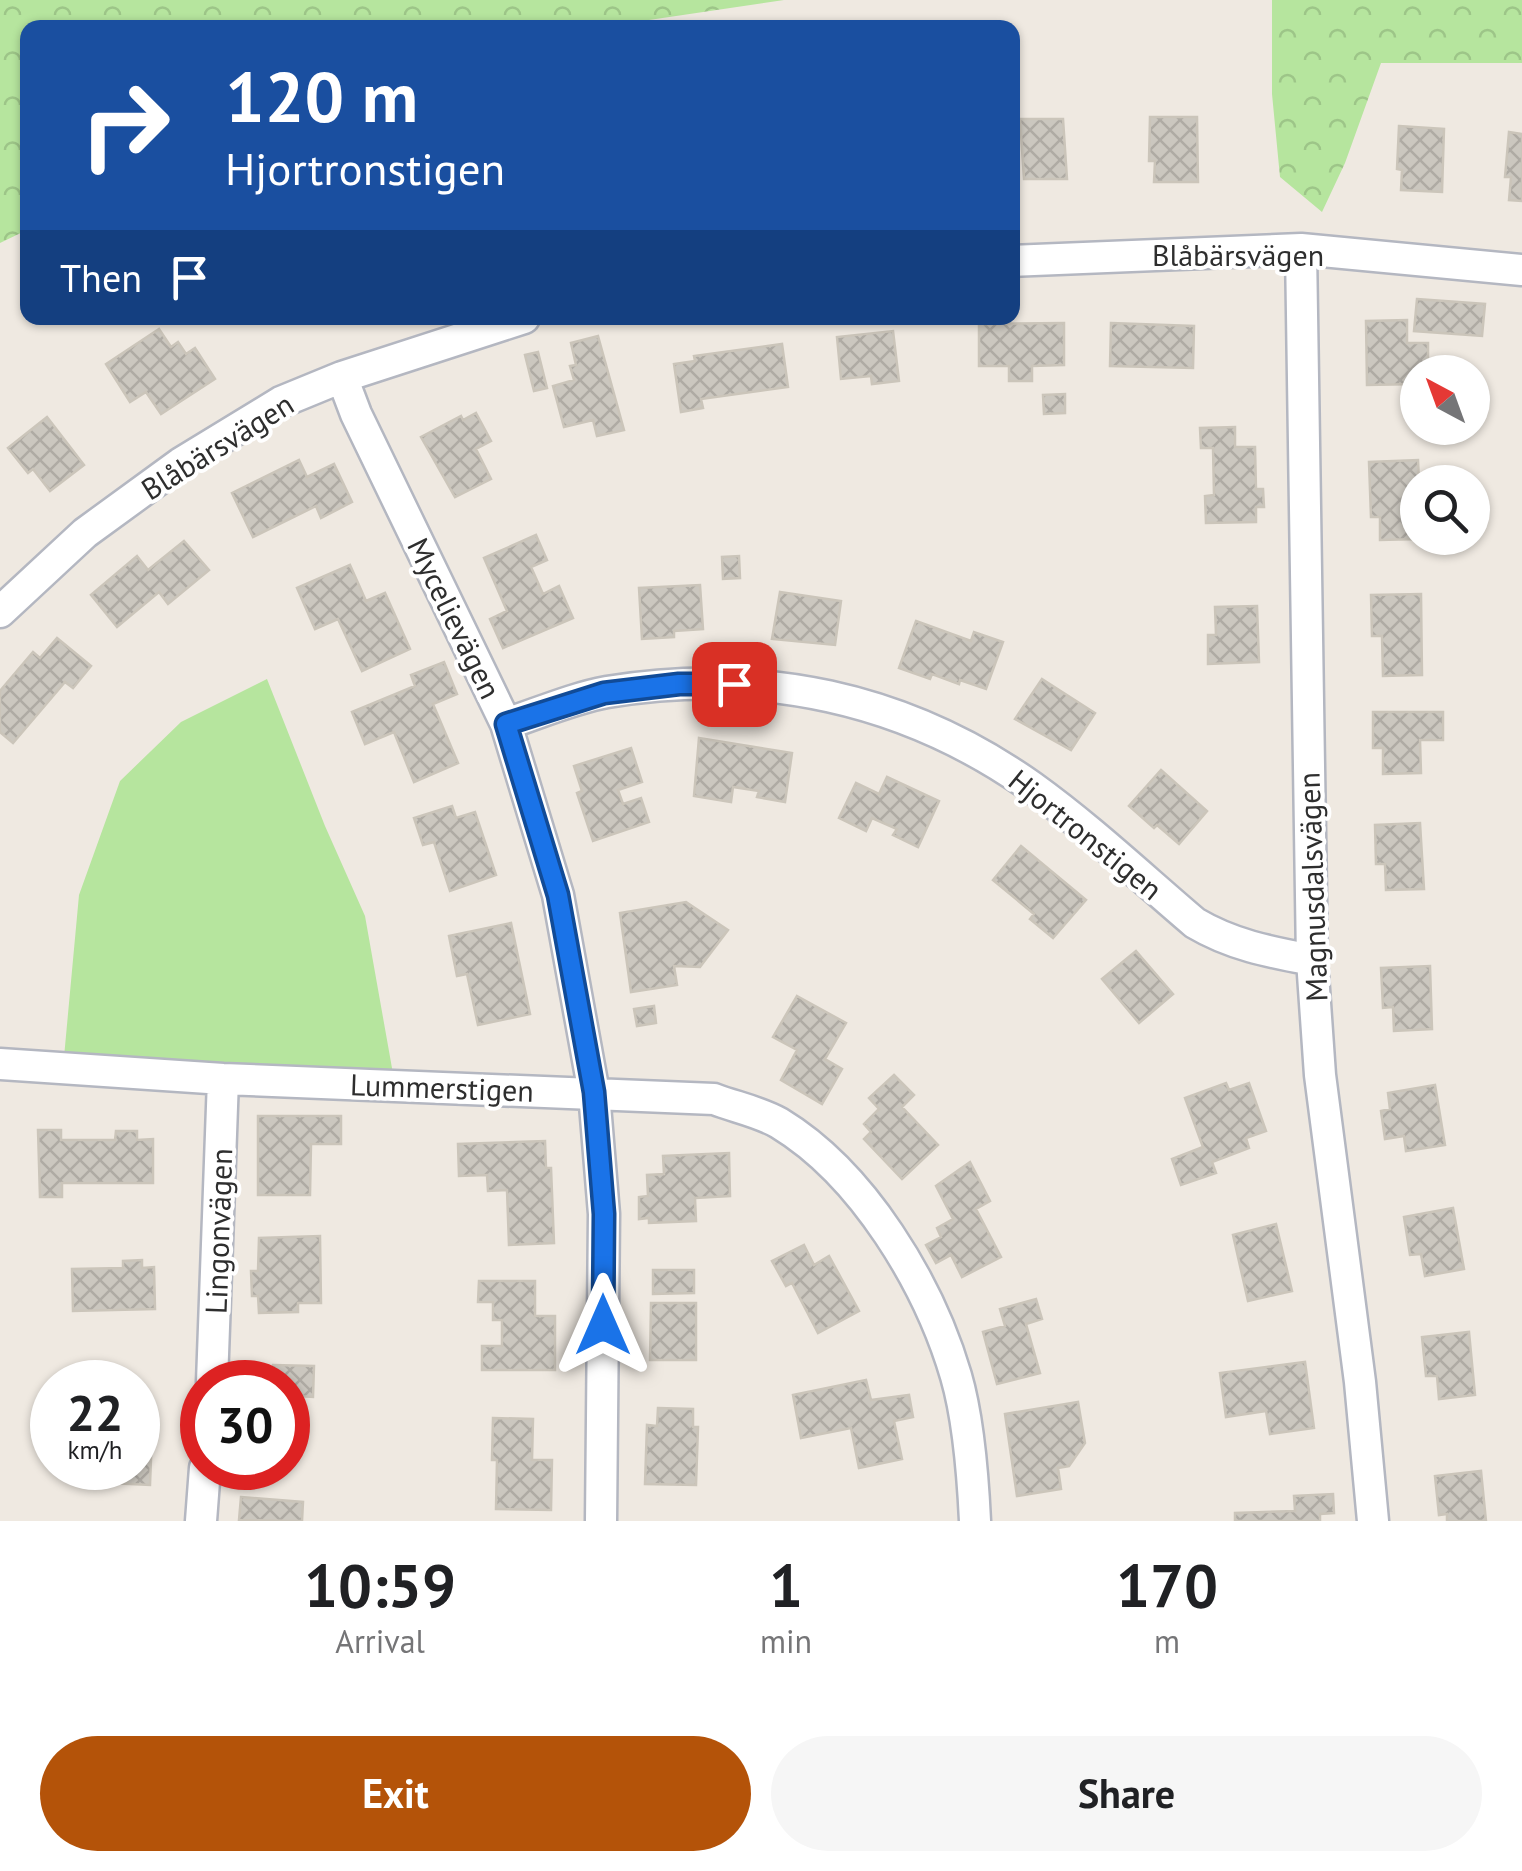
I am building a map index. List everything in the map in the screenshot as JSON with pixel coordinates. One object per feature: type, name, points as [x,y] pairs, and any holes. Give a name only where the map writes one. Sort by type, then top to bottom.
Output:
[{"type":"street","name":"Blåbärsvägen","points":[[1020,261],[1301,249],[1522,270]]},
{"type":"street","name":"Magnusdalsvägen","points":[[1301,249],[1312,960],[1320,1076],[1360,1382],[1373,1521]]},
{"type":"street","name":"Blåbärsvägen","points":[[0,612],[85,533],[182,463],[282,402],[342,377],[502,325]]},
{"type":"street","name":"Mycelievägen","points":[[342,377],[356,414],[506,724],[558,895],[594,1092],[604,1214],[601,1521]]},
{"type":"street","name":"Hjortronstigen","points":[[506,724],[604,693],[679,684],[761,684],[844,699],[938,731],[997,764],[1035,789],[1212,933],[1236,944],[1312,960]]},
{"type":"street","name":"Lummerstigen","points":[[0,1064],[223,1079],[714,1099],[777,1122],[825,1157],[876,1216],[920,1287],[957,1378],[974,1487],[975,1521]]},
{"type":"street","name":"Lingonvägen","points":[[213,1360],[223,1079]]},
{"type":"street","points":[[201,1521],[203,1490]]},
{"type":"green space","points":[[0,0],[784,0],[649,20],[20,20],[20,233],[0,243]]},
{"type":"green space","points":[[1272,0],[1522,0],[1522,63],[1381,63],[1345,163],[1322,212],[1280,177],[1272,94]]},
{"type":"green space","points":[[267,679],[365,916],[395,1085],[63,1068],[79,895],[120,781],[181,722]]},
{"type":"building","points":[[1150,117],[1197,117],[1198,182],[1154,182],[1155,161],[1149,161]]},
{"type":"building","points":[[1020,119],[1063,119],[1067,179],[1024,179]]},
{"type":"building","points":[[1399,126],[1444,129],[1442,192],[1401,190],[1402,170],[1397,169]]},
{"type":"building","points":[[1509,132],[1522,134],[1522,201],[1509,200],[1511,177],[1505,177]]},
{"type":"building","points":[[1417,299],[1485,304],[1482,336],[1414,331]]},
{"type":"building","points":[[1407,320],[1407,343],[1428,343],[1428,355],[1400,355],[1400,384],[1367,385],[1366,321]]},
{"type":"building","points":[[1064,323],[1064,365],[1032,366],[1032,381],[1009,381],[1009,366],[979,366],[979,325]]},
{"type":"building","points":[[1111,323],[1194,326],[1193,368],[1110,366]]},
{"type":"building","points":[[159,329],[171,347],[178,342],[186,354],[195,348],[215,379],[161,414],[146,392],[130,402],[106,364]]},
{"type":"building","points":[[893,331],[899,381],[872,384],[871,376],[841,379],[837,337]]},
{"type":"building","points":[[598,336],[624,430],[597,436],[593,420],[564,427],[553,386],[574,380],[570,366],[576,365],[571,343]]},
{"type":"building","points":[[782,344],[788,387],[701,399],[703,408],[681,412],[674,364],[695,361],[694,356]]},
{"type":"building","points":[[538,352],[547,388],[534,391],[525,355]]},
{"type":"building","points":[[1065,394],[1065,413],[1044,414],[1043,395]]},
{"type":"building","points":[[476,413],[491,441],[476,449],[491,479],[455,497],[421,437],[461,416],[463,420]]},
{"type":"building","points":[[47,417],[84,465],[50,491],[33,469],[28,473],[8,448]]},
{"type":"building","points":[[1235,427],[1235,447],[1255,447],[1256,489],[1263,489],[1264,507],[1256,507],[1256,522],[1206,523],[1205,496],[1214,495],[1213,448],[1201,448],[1200,428]]},
{"type":"building","points":[[299,460],[307,477],[334,464],[352,502],[321,518],[316,506],[253,537],[232,493]]},
{"type":"building","points":[[1418,460],[1418,465],[1400,465],[1400,540],[1380,540],[1380,517],[1371,517],[1369,462]]},
{"type":"building","points":[[536,535],[547,560],[531,567],[543,594],[559,586],[573,618],[503,648],[490,619],[507,611],[484,558]]},
{"type":"building","points":[[184,541],[209,570],[168,604],[159,592],[117,627],[91,595],[137,556],[148,570]]},
{"type":"building","points":[[739,556],[740,578],[723,579],[722,557]]},
{"type":"building","points":[[350,565],[366,601],[385,593],[410,649],[362,671],[338,619],[315,629],[297,588]]},
{"type":"building","points":[[700,585],[703,629],[674,631],[674,637],[642,639],[639,588]]},
{"type":"building","points":[[780,592],[841,601],[835,645],[772,639]]},
{"type":"building","points":[[1421,594],[1422,675],[1383,676],[1382,636],[1372,636],[1371,595]]},
{"type":"building","points":[[1257,606],[1259,662],[1208,664],[1208,635],[1216,635],[1215,607]]},
{"type":"building","points":[[916,621],[971,641],[974,632],[1003,642],[986,689],[932,674],[930,679],[899,668]]},
{"type":"building","points":[[57,638],[91,666],[73,688],[65,682],[13,743],[0,732],[0,691],[33,652],[40,658]]},
{"type":"building","points":[[444,662],[457,694],[433,704],[458,763],[414,782],[394,732],[365,744],[352,712],[415,686],[411,675]]},
{"type":"building","points":[[1042,679],[1095,713],[1071,750],[1015,719]]},
{"type":"building","points":[[1373,712],[1443,712],[1443,740],[1420,740],[1421,773],[1383,774],[1383,748],[1373,748]]},
{"type":"building","points":[[699,738],[792,753],[785,802],[757,797],[759,791],[733,787],[731,802],[694,796]]},
{"type":"building","points":[[631,748],[642,782],[618,790],[623,804],[641,798],[649,822],[593,841],[577,793],[582,791],[574,766]]},
{"type":"building","points":[[1161,770],[1207,811],[1179,844],[1129,806]]},
{"type":"building","points":[[887,777],[939,801],[918,847],[893,835],[897,829],[872,818],[866,831],[839,818],[856,783],[879,794]]},
{"type":"building","points":[[452,806],[456,818],[475,812],[496,875],[450,891],[434,842],[423,845],[414,818]]},
{"type":"building","points":[[1420,823],[1424,889],[1386,890],[1385,864],[1376,864],[1375,825]]},
{"type":"building","points":[[1021,846],[1086,900],[1053,938],[1030,919],[1034,914],[993,880]]},
{"type":"building","points":[[686,902],[728,930],[700,967],[674,966],[677,985],[631,992],[620,913]]},
{"type":"building","points":[[511,923],[530,1014],[478,1025],[467,974],[457,976],[449,936]]},
{"type":"building","points":[[1136,951],[1173,994],[1139,1023],[1102,979]]},
{"type":"building","points":[[1430,966],[1432,1029],[1394,1031],[1393,1007],[1383,1008],[1381,968]]},
{"type":"building","points":[[797,996],[846,1023],[825,1059],[842,1069],[822,1104],[781,1080],[797,1050],[773,1037]]},
{"type":"building","points":[[654,1006],[656,1023],[637,1026],[634,1009]]},
{"type":"building","points":[[894,1075],[914,1095],[902,1107],[938,1145],[902,1179],[864,1139],[871,1132],[864,1124],[879,1109],[869,1098]]},
{"type":"building","points":[[1226,1083],[1229,1090],[1249,1083],[1266,1131],[1246,1138],[1249,1148],[1212,1162],[1216,1173],[1181,1185],[1172,1159],[1203,1147],[1185,1098]]},
{"type":"building","points":[[1435,1085],[1445,1145],[1406,1151],[1404,1136],[1385,1139],[1381,1111],[1390,1109],[1388,1093]]},
{"type":"building","points":[[258,1116],[341,1116],[341,1144],[311,1144],[310,1195],[258,1195]]},
{"type":"building","points":[[38,1130],[61,1130],[61,1140],[115,1140],[116,1131],[137,1131],[137,1140],[153,1139],[153,1183],[62,1183],[62,1197],[40,1197]]},
{"type":"building","points":[[545,1141],[546,1168],[551,1168],[554,1243],[509,1245],[507,1190],[488,1191],[487,1175],[459,1176],[458,1144]]},
{"type":"building","points":[[729,1153],[730,1196],[695,1198],[696,1221],[649,1223],[649,1218],[639,1219],[639,1197],[648,1196],[647,1175],[664,1174],[663,1156]]},
{"type":"building","points":[[970,1162],[990,1201],[976,1209],[1001,1257],[962,1277],[951,1255],[936,1263],[926,1245],[941,1237],[937,1228],[953,1219],[936,1186]]},
{"type":"building","points":[[1453,1208],[1464,1269],[1425,1276],[1421,1254],[1410,1255],[1404,1217]]},
{"type":"building","points":[[1276,1224],[1292,1291],[1248,1301],[1233,1235]]},
{"type":"building","points":[[320,1236],[321,1303],[298,1303],[298,1312],[259,1313],[258,1296],[252,1296],[251,1271],[258,1271],[259,1238]]},
{"type":"building","points":[[804,1245],[814,1265],[829,1256],[859,1311],[818,1333],[792,1283],[786,1286],[772,1261]]},
{"type":"building","points":[[142,1260],[142,1268],[154,1267],[155,1309],[73,1311],[72,1269],[123,1268],[123,1261]]},
{"type":"building","points":[[653,1270],[694,1270],[694,1293],[653,1294]]},
{"type":"building","points":[[479,1281],[535,1281],[535,1316],[555,1316],[555,1370],[482,1370],[482,1346],[502,1346],[502,1320],[493,1320],[493,1302],[478,1302]]},
{"type":"building","points":[[1036,1299],[1042,1319],[1026,1324],[1040,1373],[997,1384],[983,1332],[1005,1326],[1000,1309]]},
{"type":"building","points":[[651,1303],[696,1303],[696,1360],[650,1360]]},
{"type":"building","points":[[1469,1332],[1475,1395],[1439,1399],[1437,1376],[1426,1376],[1422,1337]]},
{"type":"building","points":[[1305,1362],[1314,1428],[1270,1434],[1266,1411],[1226,1417],[1220,1373]]},
{"type":"building","points":[[310,1366],[314,1366],[310,1397]]},
{"type":"building","points":[[866,1380],[871,1400],[909,1395],[913,1417],[894,1421],[902,1459],[859,1468],[851,1428],[801,1438],[793,1395]]},
{"type":"building","points":[[1078,1402],[1085,1443],[1069,1466],[1058,1468],[1061,1489],[1017,1496],[1005,1414]]},
{"type":"building","points":[[658,1408],[693,1409],[693,1427],[698,1427],[696,1485],[645,1484],[647,1425],[657,1426]]},
{"type":"building","points":[[493,1418],[533,1419],[532,1460],[552,1460],[551,1510],[496,1509]]},
{"type":"building","points":[[1481,1471],[1486,1521],[1447,1521],[1447,1514],[1439,1515],[1435,1476]]},
{"type":"building","points":[[1333,1494],[1334,1513],[1320,1514],[1320,1521],[1235,1521],[1235,1513],[1295,1511],[1294,1496]]},
{"type":"building","points":[[241,1497],[303,1502],[302,1521],[239,1520]]},
{"type":"route","points":[[603,1325],[604,1214],[594,1092],[558,895],[506,724],[604,693],[679,684],[734,684]]}]
